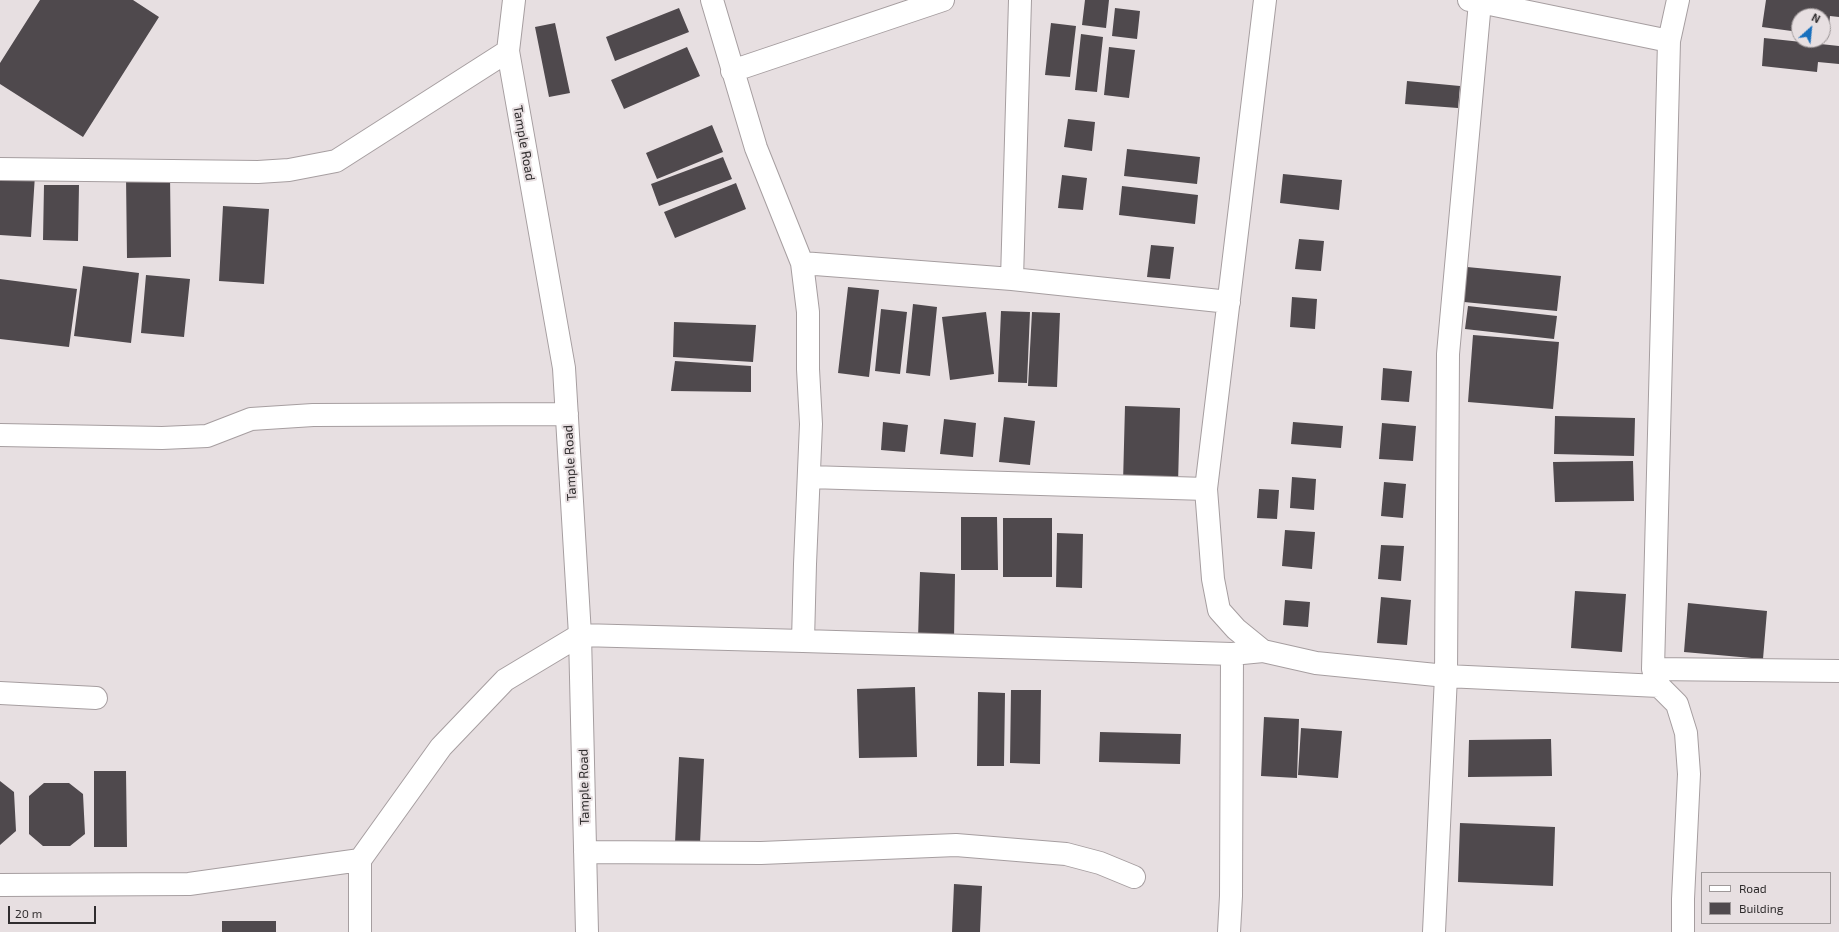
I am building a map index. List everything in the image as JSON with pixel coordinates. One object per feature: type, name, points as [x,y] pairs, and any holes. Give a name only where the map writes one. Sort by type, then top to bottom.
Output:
[{"type":"street","name":"Tample Road","points":[[514,0],[508,51],[564,368],[580,636],[587,932]]},
{"type":"street","points":[[712,0],[756,148],[802,263],[808,312],[808,369],[812,424],[803,641]]},
{"type":"street","points":[[732,71],[943,0]]},
{"type":"street","points":[[1012,279],[1020,0]]},
{"type":"street","points":[[1263,652],[1236,629],[1219,610],[1213,579],[1206,489],[1265,0]]},
{"type":"street","points":[[1678,0],[1669,41],[1656,678],[1677,704],[1686,733],[1689,774],[1683,899],[1684,932]]},
{"type":"street","points":[[1434,932],[1446,676],[1448,354],[1474,1],[1669,41]]},
{"type":"street","points":[[0,169],[258,172],[290,170],[336,161],[508,51]]},
{"type":"street","points":[[802,263],[1012,279],[1229,302]]},
{"type":"street","points":[[0,435],[162,438],[207,436],[251,419],[313,416],[567,414]]},
{"type":"street","points":[[809,477],[1206,489]]},
{"type":"street","points":[[360,932],[360,860],[441,747],[505,680],[580,636],[1232,654],[1263,652],[1316,663],[1446,676],[1656,678],[1839,670]]},
{"type":"street","points":[[1229,932],[1231,896],[1232,654]]},
{"type":"street","points":[[0,693],[96,698]]},
{"type":"street","points":[[585,852],[761,853],[956,845],[1066,854],[1100,863],[1134,877]]},
{"type":"street","points":[[0,885],[189,884],[360,860]]},
{"type":"building","points":[[40,0],[133,0],[159,17],[83,137],[0,84],[0,63]]},
{"type":"building","points":[[1085,0],[1109,0],[1106,28],[1082,25]]},
{"type":"building","points":[[1766,0],[1839,0],[1839,17],[1831,16],[1831,8],[1791,8],[1791,31],[1762,27]]},
{"type":"building","points":[[679,8],[689,32],[615,61],[606,37]]},
{"type":"building","points":[[1115,8],[1140,11],[1137,39],[1112,36]]},
{"type":"building","points":[[555,23],[570,93],[549,97],[535,27]]},
{"type":"building","points":[[1051,23],[1076,26],[1070,77],[1045,75]]},
{"type":"building","points":[[1081,34],[1103,37],[1097,92],[1075,90]]},
{"type":"building","points":[[1764,38],[1791,41],[1791,48],[1831,48],[1831,45],[1839,46],[1839,64],[1818,62],[1817,72],[1762,66]]},
{"type":"building","points":[[687,47],[700,76],[624,109],[611,80]]},
{"type":"building","points":[[1109,47],[1135,50],[1129,98],[1104,95]]},
{"type":"building","points":[[1407,81],[1460,86],[1458,108],[1405,104]]},
{"type":"building","points":[[1068,119],[1095,122],[1092,151],[1064,147]]},
{"type":"building","points":[[712,125],[723,152],[657,179],[646,153]]},
{"type":"building","points":[[1127,149],[1200,157],[1197,184],[1124,176]]},
{"type":"building","points":[[723,157],[732,179],[659,206],[651,184]]},
{"type":"building","points":[[0,173],[35,175],[31,237],[0,235]]},
{"type":"building","points":[[1283,174],[1342,180],[1339,210],[1280,203]]},
{"type":"building","points":[[170,175],[171,257],[127,258],[126,176]]},
{"type":"building","points":[[1062,175],[1087,178],[1083,210],[1058,208]]},
{"type":"building","points":[[736,183],[746,209],[675,238],[664,212]]},
{"type":"building","points":[[44,185],[79,185],[78,241],[43,240]]},
{"type":"building","points":[[1122,186],[1198,195],[1195,224],[1119,215]]},
{"type":"building","points":[[223,206],[269,209],[264,284],[219,281]]},
{"type":"building","points":[[1299,239],[1324,241],[1321,271],[1295,269]]},
{"type":"building","points":[[1151,245],[1174,247],[1170,279],[1147,277]]},
{"type":"building","points":[[83,266],[139,273],[131,343],[74,336]]},
{"type":"building","points":[[1467,267],[1561,276],[1557,311],[1464,302]]},
{"type":"building","points":[[146,275],[190,279],[184,337],[141,333]]},
{"type":"building","points":[[0,279],[77,289],[69,347],[0,339]]},
{"type":"building","points":[[848,287],[879,290],[869,377],[838,373]]},
{"type":"building","points":[[1292,297],[1317,299],[1315,329],[1290,327]]},
{"type":"building","points":[[913,304],[937,307],[930,376],[906,373]]},
{"type":"building","points":[[1468,306],[1557,316],[1554,339],[1465,329]]},
{"type":"building","points":[[881,309],[907,312],[900,374],[875,371]]},
{"type":"building","points":[[1001,311],[1030,312],[1027,383],[998,382]]},
{"type":"building","points":[[986,312],[994,374],[950,380],[942,317]]},
{"type":"building","points":[[1032,312],[1060,313],[1057,387],[1028,386]]},
{"type":"building","points":[[674,322],[756,325],[753,362],[673,357]]},
{"type":"building","points":[[1473,335],[1559,342],[1553,409],[1468,402]]},
{"type":"building","points":[[675,361],[751,366],[751,392],[671,391]]},
{"type":"building","points":[[1383,368],[1412,371],[1409,402],[1381,400]]},
{"type":"building","points":[[1125,406],[1180,408],[1178,484],[1123,483]]},
{"type":"building","points":[[1555,416],[1635,418],[1634,456],[1554,454]]},
{"type":"building","points":[[1004,417],[1035,421],[1030,465],[999,462]]},
{"type":"building","points":[[944,419],[976,423],[973,457],[940,454]]},
{"type":"building","points":[[883,422],[908,425],[905,452],[881,450]]},
{"type":"building","points":[[1293,422],[1343,426],[1341,448],[1291,444]]},
{"type":"building","points":[[1382,423],[1416,426],[1413,461],[1379,459]]},
{"type":"building","points":[[1633,461],[1634,501],[1555,502],[1553,462]]},
{"type":"building","points":[[1292,477],[1316,479],[1314,510],[1290,508]]},
{"type":"building","points":[[1384,482],[1406,484],[1403,518],[1381,516]]},
{"type":"building","points":[[1259,489],[1279,490],[1277,519],[1257,518]]},
{"type":"building","points":[[961,517],[997,517],[998,570],[961,570]]},
{"type":"building","points":[[1003,518],[1052,518],[1052,577],[1003,577]]},
{"type":"building","points":[[1285,530],[1315,532],[1312,569],[1282,566]]},
{"type":"building","points":[[1057,533],[1083,534],[1082,588],[1056,587]]},
{"type":"building","points":[[1381,545],[1404,546],[1401,581],[1378,579]]},
{"type":"building","points":[[920,572],[955,574],[954,640],[918,639]]},
{"type":"building","points":[[1575,591],[1626,594],[1622,652],[1571,648]]},
{"type":"building","points":[[1381,597],[1411,600],[1407,645],[1377,643]]},
{"type":"building","points":[[1285,600],[1310,602],[1308,627],[1283,625]]},
{"type":"building","points":[[1688,603],[1767,611],[1763,659],[1684,652]]},
{"type":"building","points":[[915,687],[917,757],[859,758],[857,689]]},
{"type":"building","points":[[1011,690],[1041,690],[1040,764],[1010,763]]},
{"type":"building","points":[[978,692],[1005,693],[1004,766],[977,766]]},
{"type":"building","points":[[1264,717],[1299,719],[1297,778],[1261,776]]},
{"type":"building","points":[[1301,728],[1342,731],[1338,778],[1298,775]]},
{"type":"building","points":[[1100,732],[1181,734],[1180,764],[1099,762]]},
{"type":"building","points":[[1551,739],[1552,776],[1468,777],[1469,740]]},
{"type":"building","points":[[679,757],[704,759],[700,844],[675,843]]},
{"type":"building","points":[[94,771],[126,771],[127,847],[94,847]]},
{"type":"building","points":[[0,781],[14,792],[16,831],[0,845]]},
{"type":"building","points":[[44,783],[69,783],[83,794],[85,834],[70,846],[43,846],[29,834],[29,796]]},
{"type":"building","points":[[1460,823],[1555,827],[1553,886],[1458,882]]},
{"type":"building","points":[[954,884],[982,886],[980,932],[952,932]]},
{"type":"building","points":[[222,921],[276,921],[276,932],[222,932]]}]
